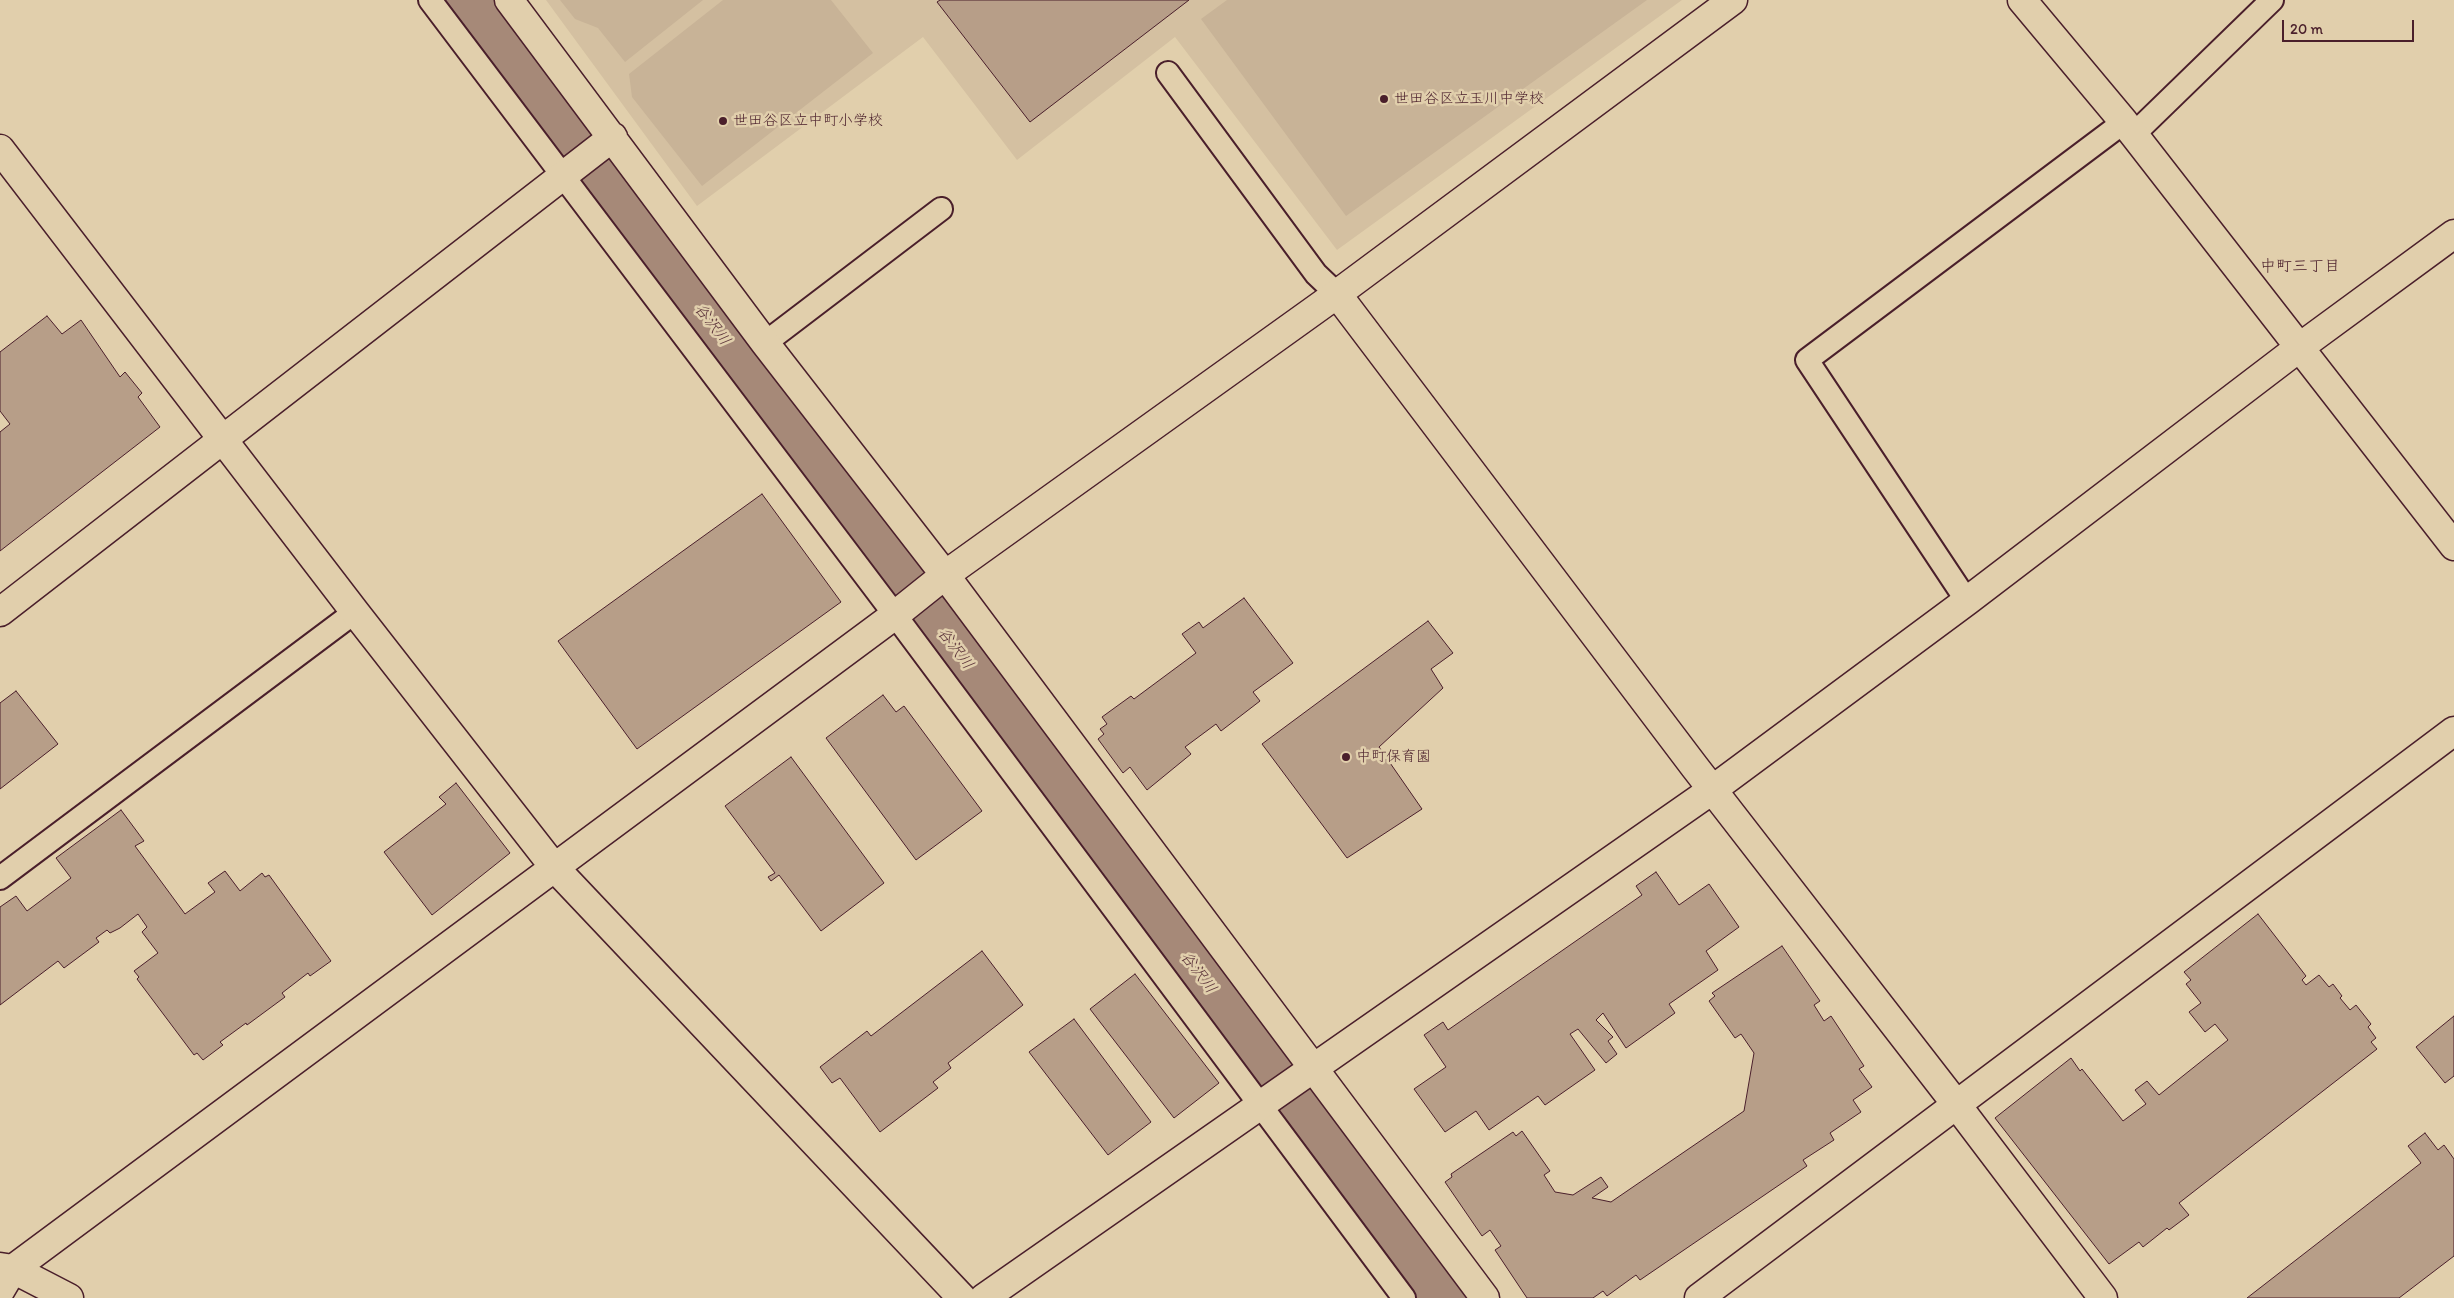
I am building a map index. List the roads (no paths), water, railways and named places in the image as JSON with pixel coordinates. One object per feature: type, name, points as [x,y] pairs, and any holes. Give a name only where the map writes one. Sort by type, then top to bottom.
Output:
[{"type":"street","points":[[509,0],[605,143],[765,343],[945,575],[1485,1298]]},
{"type":"street","points":[[3,1271],[554,867],[895,615],[945,575],[1336,294],[1733,0]]},
{"type":"street","points":[[2022,0],[2128,129],[2300,346],[2454,546]]},
{"type":"street","points":[[0,612],[605,143]]},
{"type":"street","points":[[0,149],[355,612],[554,867],[962,1298]]},
{"type":"street","points":[[984,1298],[1712,790],[1966,601],[2300,346],[2454,234]]},
{"type":"street","points":[[1336,294],[1712,790],[1956,1104],[2103,1298]]},
{"type":"street","points":[[1699,1298],[2454,731]]},
{"type":"street","points":[[3,1271],[69,1298]]},
{"type":"lane","points":[[430,0],[567,172],[1404,1298]]},
{"type":"lane","points":[[1966,601],[1807,360],[2128,129],[2272,0]]},
{"type":"lane","points":[[1168,73],[1316,274],[1336,294]]},
{"type":"lane","points":[[765,343],[941,209]]},
{"type":"lane","points":[[0,878],[355,612]]},
{"type":"waterway","name":"谷沢川","points":[[469,0],[1441,1298]]},
{"type":"place","name":"世田谷区立玉川中学校","points":[[1384,99]]},
{"type":"place","name":"世田谷区立中町小学校","points":[[723,121]]},
{"type":"place","name":"中町保育園","points":[[1346,757]]},
{"type":"district","name":"中町三丁目","points":[[2300,267]]}]
